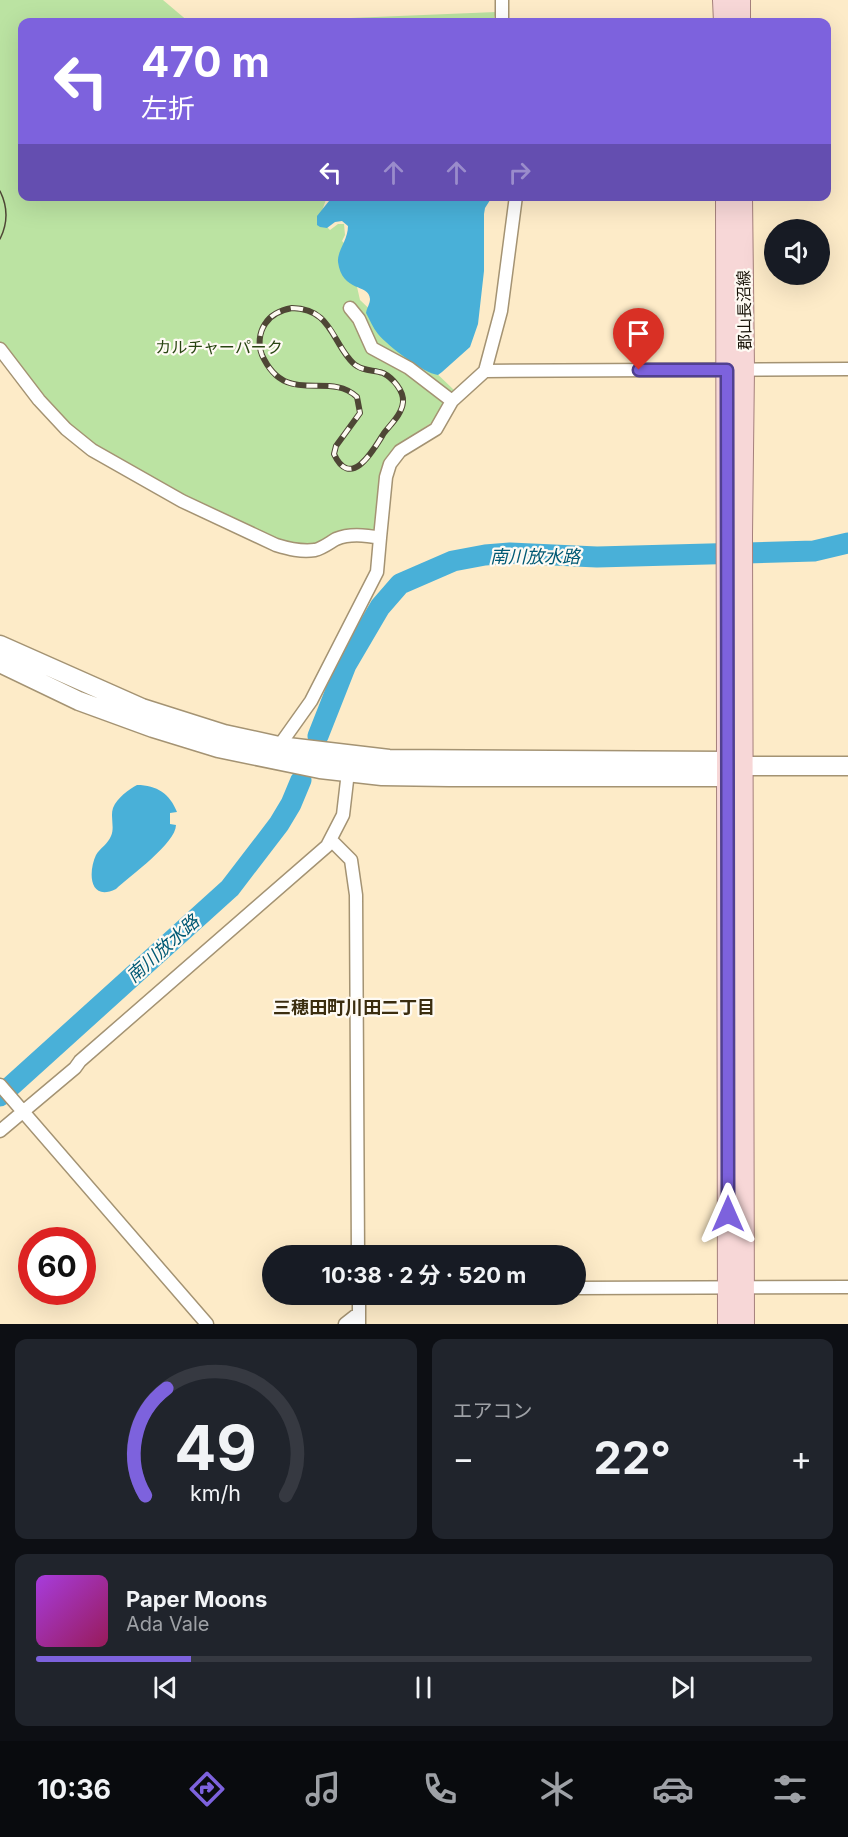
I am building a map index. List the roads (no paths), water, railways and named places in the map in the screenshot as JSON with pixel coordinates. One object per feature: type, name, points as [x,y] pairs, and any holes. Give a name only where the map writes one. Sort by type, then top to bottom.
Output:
[{"type":"main road","points":[[723,0],[724,18]]},
{"type":"main road","points":[[740,0],[740,18]]},
{"type":"main road","name":"郡山長沼線","points":[[726,201],[735,369]]},
{"type":"main road","name":"郡山長沼線","points":[[742,201],[735,369],[733,768],[736,1287],[744,1324]]},
{"type":"main road","name":"郡山長沼線","points":[[728,1324],[736,1287]]},
{"type":"street","points":[[502,0],[502,18]]},
{"type":"street","points":[[287,753],[311,701],[378,572],[386,477],[390,464],[400,451],[435,429],[452,401],[484,371],[501,310],[515,201]]},
{"type":"street","points":[[350,308],[359,319],[372,348],[409,368],[452,401]]},
{"type":"street","points":[[0,349],[39,400],[66,429],[92,450],[182,501],[276,545],[292,549],[316,550],[338,538],[349,536],[364,535],[380,538]]},
{"type":"street","points":[[484,371],[848,369]]},
{"type":"street","points":[[0,645],[142,708],[287,753],[324,761],[348,772],[382,776],[438,777],[848,766]]},
{"type":"street","points":[[0,663],[79,701],[153,728],[218,748],[287,753]]},
{"type":"street","points":[[324,761],[389,759],[733,768]]},
{"type":"street","points":[[0,1131],[20,1109],[327,846],[343,815],[348,772]]},
{"type":"street","points":[[331,840],[351,860],[356,895],[358,1245]]},
{"type":"street","points":[[0,1085],[207,1324]]},
{"type":"street","points":[[586,1288],[848,1287]]},
{"type":"street","points":[[345,1324],[359,1318]]},
{"type":"water","points":[[329,201],[489,201],[484,214],[484,271],[478,324],[470,347],[438,375],[397,352],[375,329],[366,313],[370,301],[369,294],[350,283],[340,272],[338,258],[348,226],[342,221],[335,222],[327,228],[320,227],[317,225],[317,216]]},
{"type":"water","points":[[137,785],[157,789],[171,800],[177,812],[170,813],[170,824],[176,825],[174,832],[161,850],[116,889],[100,892],[93,883],[93,862],[111,836],[112,811],[115,804]]},
{"type":"waterway","name":"南川放水路","points":[[318,736],[346,665],[380,607],[400,584],[453,561],[510,553],[597,557],[814,551],[848,543]]},
{"type":"waterway","name":"南川放水路","points":[[0,1096],[230,888],[279,824],[301,780]]},
{"type":"tram line","points":[[0,191],[6,215],[0,239]]},
{"type":"railway","points":[[292,308],[304,309],[320,318],[353,363],[360,368],[387,375],[402,394],[403,402],[398,415],[368,456],[355,468],[348,469],[334,454],[336,446],[360,413],[357,397],[333,386],[308,386],[283,380],[272,371],[262,355],[260,339],[265,324],[277,313],[292,308]]},
{"type":"district","name":"三穂田町川田二丁目","points":[[354,1008]]},
{"type":"park label","name":"カルチャーパーク","points":[[219,347]]}]
